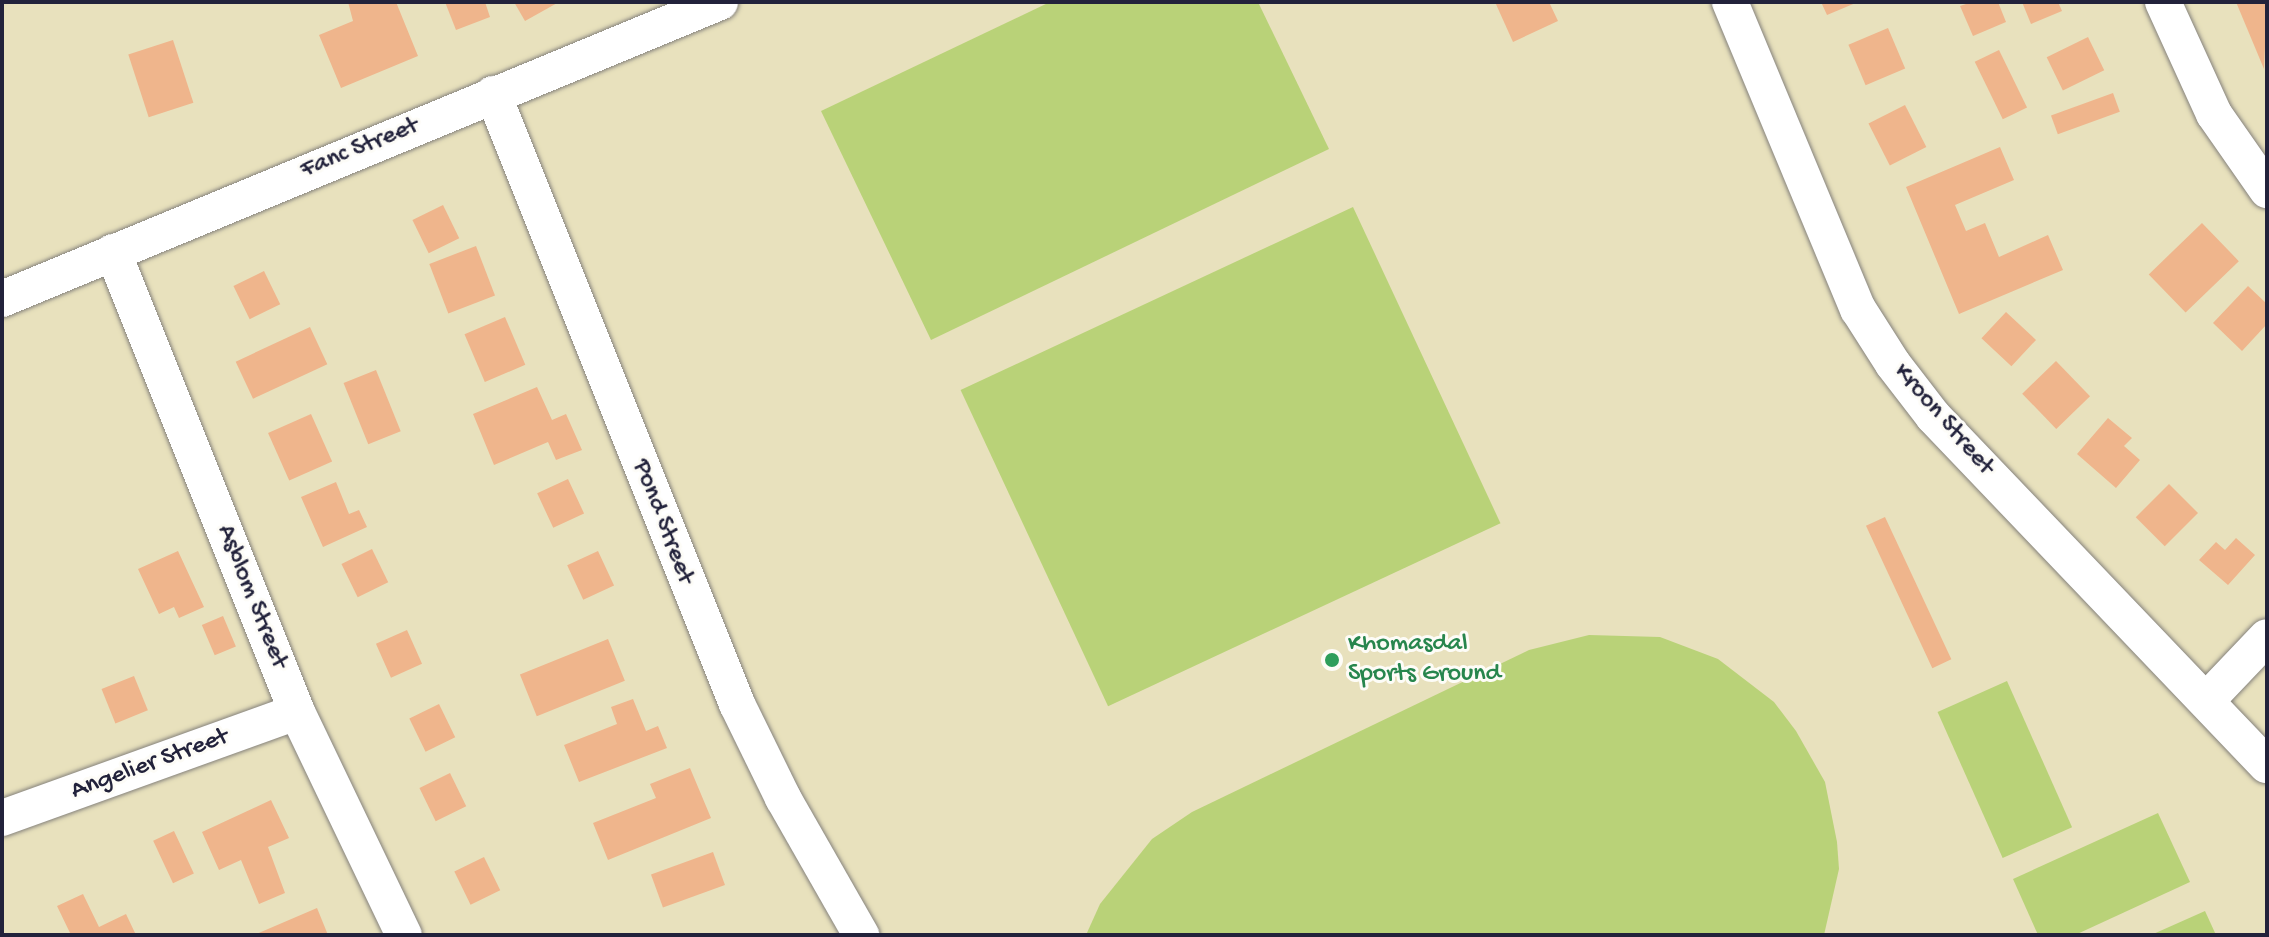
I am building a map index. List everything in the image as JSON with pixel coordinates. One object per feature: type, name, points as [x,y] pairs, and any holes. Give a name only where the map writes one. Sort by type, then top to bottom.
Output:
[{"type":"street","name":"Fanc Street","points":[[2,299],[720,2]]},
{"type":"street","name":"Kroon Street","points":[[1730,2],[1858,309],[1893,364],[1933,416],[2267,765]]},
{"type":"street","points":[[2163,2],[2214,114],[2267,190]]},
{"type":"street","name":"Pond Street","points":[[493,94],[719,662],[783,798],[861,935]]},
{"type":"street","name":"Asblom Street","points":[[113,252],[297,712],[404,935]]},
{"type":"street","points":[[2206,701],[2267,637]]},
{"type":"street","name":"Angelier Street","points":[[2,818],[297,712]]},
{"type":"green space","points":[[1050,2],[1258,2],[1329,149],[931,340],[821,111]]},
{"type":"green space","points":[[1353,207],[1500,523],[1108,706],[961,390]]},
{"type":"green space","points":[[1589,635],[1660,637],[1718,659],[1774,702],[1796,731],[1825,782],[1839,869],[1824,935],[1086,935],[1100,904],[1152,839],[1192,812],[1529,650]]},
{"type":"green space","points":[[2007,681],[2072,827],[2003,858],[1938,712]]},
{"type":"green space","points":[[2158,813],[2190,882],[2075,935],[2038,935],[2013,879]]},
{"type":"green space","points":[[2205,911],[2216,935],[2151,935]]},
{"type":"building","points":[[348,2],[396,2],[418,56],[341,88],[319,35],[353,21]]},
{"type":"building","points":[[445,2],[485,2],[490,17],[456,30]]},
{"type":"building","points":[[514,2],[559,2],[525,21]]},
{"type":"building","points":[[1495,2],[1549,2],[1558,21],[1513,42]]},
{"type":"building","points":[[1821,2],[1858,2],[1827,15]]},
{"type":"building","points":[[1972,2],[1998,2],[2006,22],[1973,36],[1960,6]]},
{"type":"building","points":[[2022,2],[2058,2],[2062,11],[2031,24]]},
{"type":"building","points":[[2236,2],[2267,2],[2264,69]]},
{"type":"building","points":[[1888,28],[1905,69],[1866,85],[1848,45]]},
{"type":"building","points":[[2088,37],[2104,70],[2063,90],[2047,57]]},
{"type":"building","points":[[173,40],[193,103],[149,117],[128,55]]},
{"type":"building","points":[[1999,50],[2027,108],[2003,119],[1975,62]]},
{"type":"building","points":[[2113,93],[2120,112],[2058,134],[2051,116]]},
{"type":"building","points":[[1905,105],[1926,147],[1890,165],[1868,124]]},
{"type":"building","points":[[2000,147],[2014,180],[1955,205],[1966,231],[1985,223],[1999,257],[2048,235],[2063,270],[1959,314],[1906,187]]},
{"type":"building","points":[[443,205],[459,238],[429,253],[412,220]]},
{"type":"building","points":[[2202,223],[2239,261],[2186,313],[2149,274]]},
{"type":"building","points":[[476,246],[495,295],[448,313],[429,264]]},
{"type":"building","points":[[264,271],[280,304],[250,319],[233,286]]},
{"type":"building","points":[[2248,286],[2267,304],[2267,324],[2242,351],[2213,323]]},
{"type":"building","points":[[2006,312],[2036,340],[2011,366],[1981,338]]},
{"type":"building","points":[[505,317],[525,365],[485,382],[464,334]]},
{"type":"building","points":[[310,327],[327,364],[253,399],[236,362]]},
{"type":"building","points":[[2056,361],[2090,396],[2056,429],[2022,394]]},
{"type":"building","points":[[376,370],[401,431],[368,444],[344,383]]},
{"type":"building","points":[[537,387],[552,420],[566,414],[582,450],[556,460],[548,442],[494,465],[473,414]]},
{"type":"building","points":[[311,414],[332,462],[289,481],[268,433]]},
{"type":"building","points":[[2108,418],[2132,438],[2124,446],[2140,460],[2116,488],[2077,454]]},
{"type":"building","points":[[568,479],[584,513],[553,528],[537,493]]},
{"type":"building","points":[[336,482],[349,514],[359,510],[367,527],[323,547],[301,497]]},
{"type":"building","points":[[2169,484],[2198,513],[2165,546],[2136,517]]},
{"type":"building","points":[[1885,517],[1951,659],[1932,668],[1866,526]]},
{"type":"building","points":[[2236,538],[2255,555],[2228,585],[2199,560],[2216,542],[2225,550]]},
{"type":"building","points":[[372,549],[388,582],[358,597],[341,564]]},
{"type":"building","points":[[178,551],[204,607],[179,618],[174,607],[159,614],[138,569]]},
{"type":"building","points":[[598,551],[614,585],[583,600],[567,565]]},
{"type":"building","points":[[223,616],[236,646],[215,655],[202,625]]},
{"type":"building","points":[[407,630],[422,664],[391,678],[376,644]]},
{"type":"building","points":[[608,639],[625,681],[537,716],[520,675]]},
{"type":"building","points":[[134,676],[148,710],[115,723],[102,689]]},
{"type":"building","points":[[633,699],[646,731],[658,726],[667,748],[579,782],[564,745],[617,724],[611,707]]},
{"type":"building","points":[[439,704],[455,737],[426,752],[409,718]]},
{"type":"building","points":[[690,768],[711,818],[608,860],[593,823],[656,798],[650,784]]},
{"type":"building","points":[[450,773],[466,806],[436,821],[419,788]]},
{"type":"building","points":[[271,800],[289,838],[268,847],[285,893],[259,904],[241,860],[219,870],[202,832]]},
{"type":"building","points":[[174,831],[194,874],[173,883],[153,841]]},
{"type":"building","points":[[713,852],[725,885],[663,907],[651,875]]},
{"type":"building","points":[[484,857],[500,890],[471,905],[454,871]]},
{"type":"building","points":[[83,894],[99,927],[126,914],[136,935],[71,935],[57,906]]},
{"type":"building","points":[[317,908],[328,935],[254,935]]},
{"type":"place","name":"Khomasdal Sports Ground","points":[[1332,660]]}]
